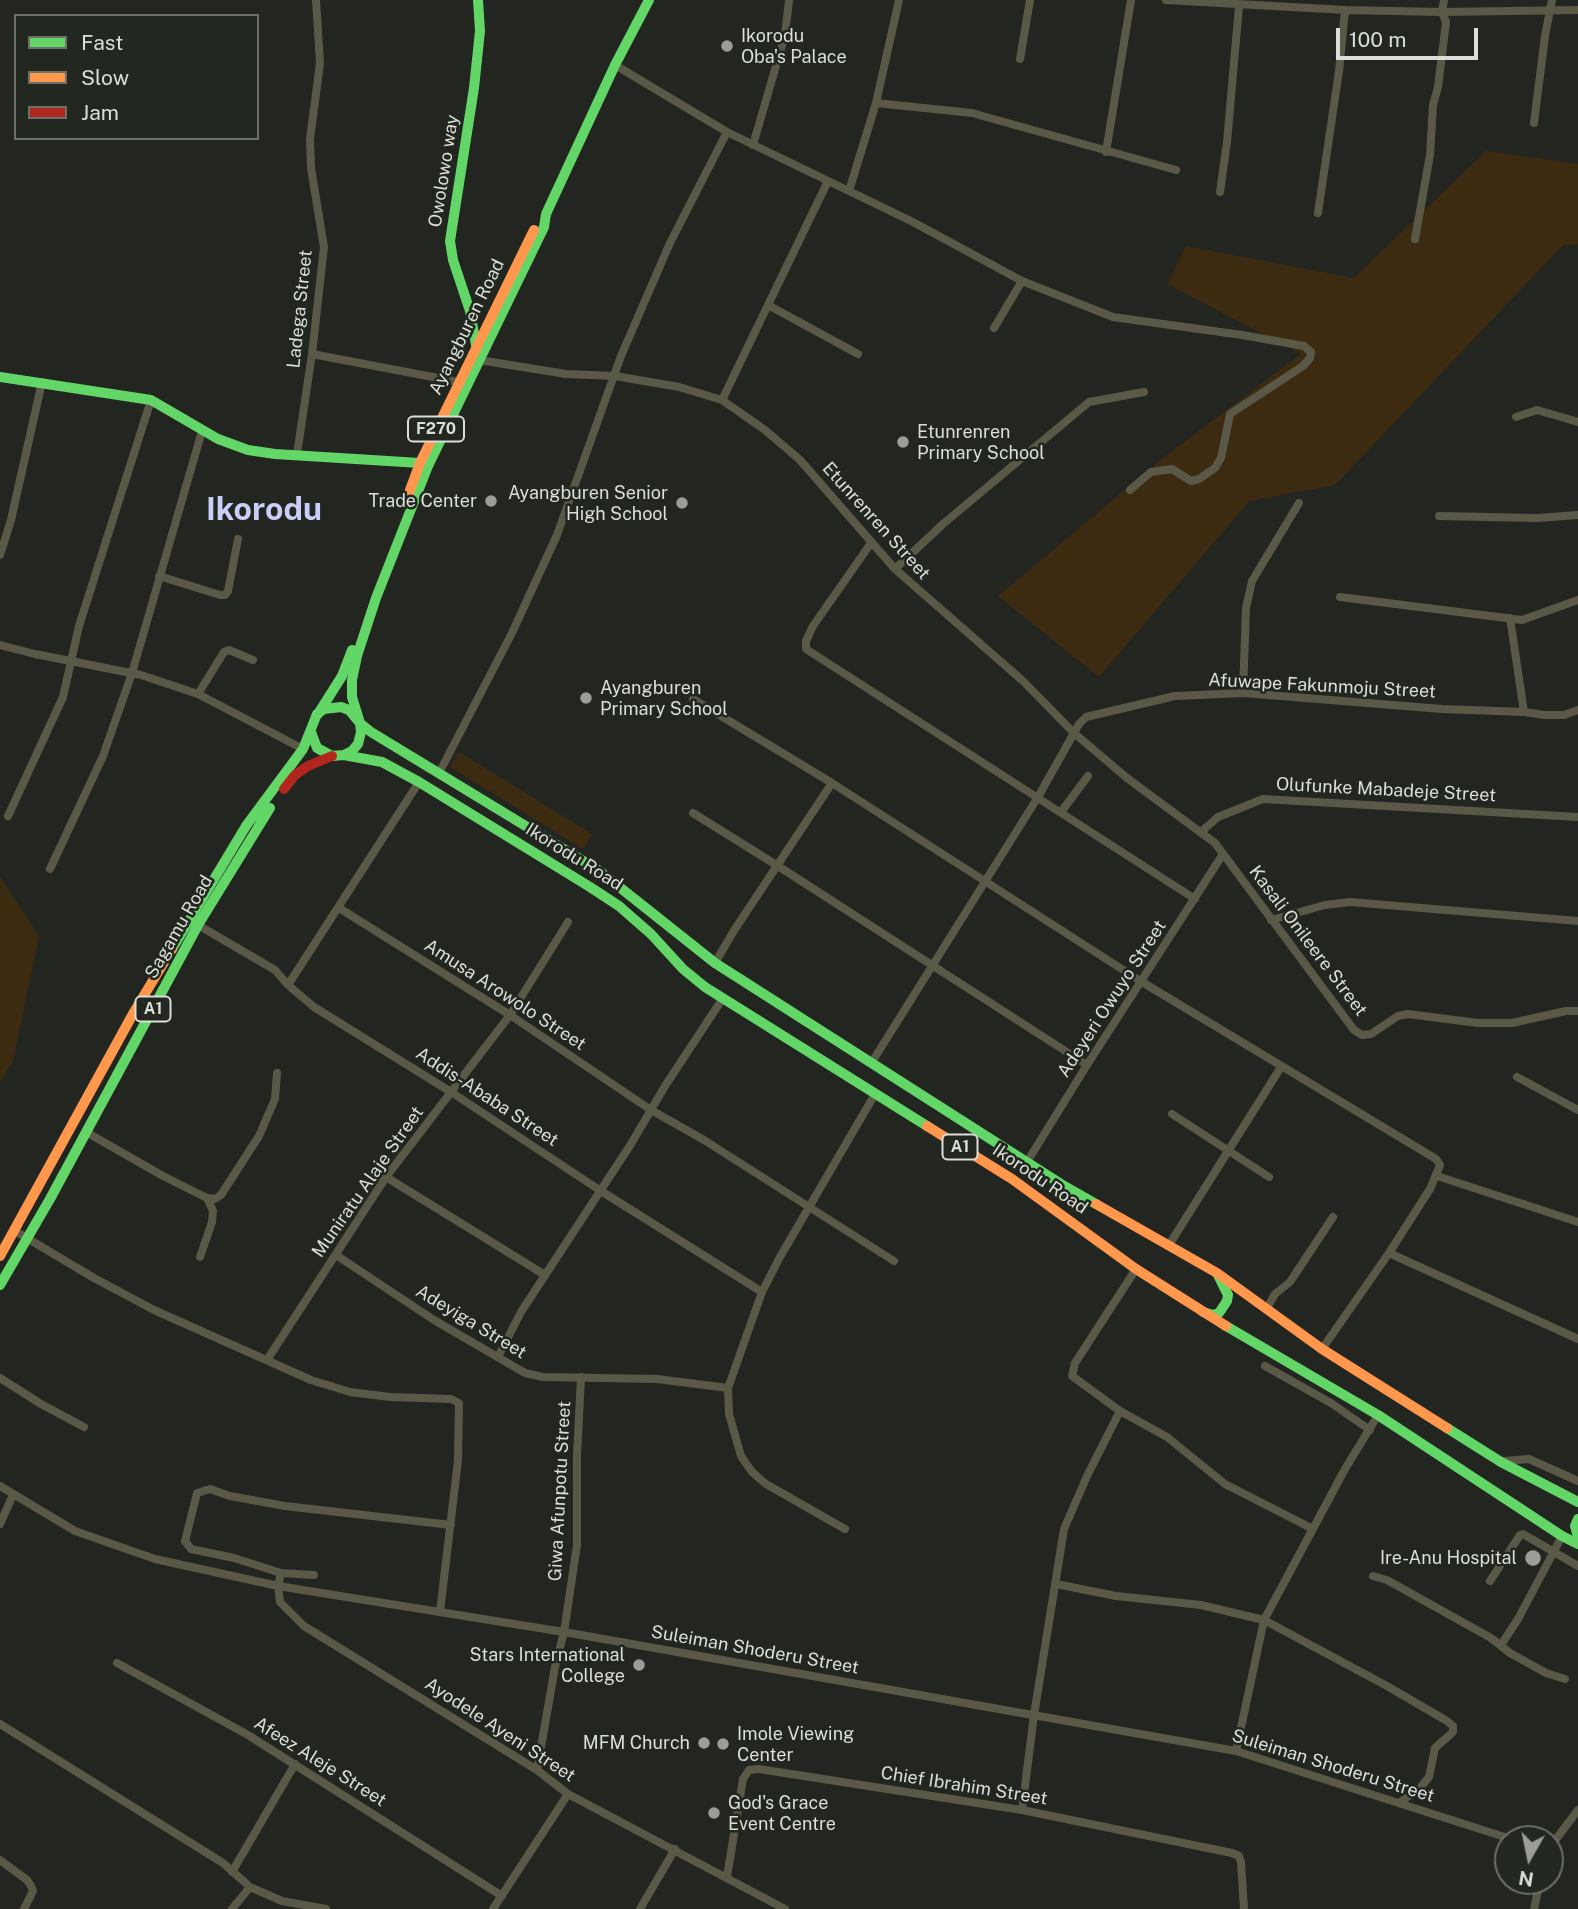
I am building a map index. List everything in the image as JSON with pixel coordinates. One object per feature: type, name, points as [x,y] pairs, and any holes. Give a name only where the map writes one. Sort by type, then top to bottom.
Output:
[{"type":"main road","name":"Owolowo way","points":[[476,345],[470,311],[453,260],[450,241],[474,88],[480,31],[478,0]]},
{"type":"main road","name":"Ayangburen Road","points":[[354,655],[429,466],[544,227],[546,214],[615,65],[649,0]]},
{"type":"main road","name":"Ayangburen Road","points":[[354,655],[369,596],[420,463],[536,225],[546,214]]},
{"type":"main road","points":[[0,377],[151,400],[202,431],[248,450],[420,463]]},
{"type":"main road","name":"F270","points":[[317,714],[354,655]]},
{"type":"main road","name":"F270","points":[[354,655],[352,698],[360,723]]},
{"type":"main road","points":[[341,707],[349,710],[360,723],[358,744],[338,756],[317,748],[311,732],[317,714],[324,709],[341,707]]},
{"type":"main road","name":"Ikorodu Road","points":[[360,723],[598,870],[715,963],[1027,1162],[1217,1273],[1322,1349],[1501,1462],[1578,1502]]},
{"type":"main road","name":"Sagamu Road","points":[[0,1256],[122,1033],[246,826],[303,748],[311,732]]},
{"type":"main road","name":"Ikorodu Road","points":[[338,756],[382,762],[419,782],[619,906],[651,934],[683,969],[723,998],[1019,1184],[1136,1269],[1201,1312],[1378,1415],[1578,1544]]},
{"type":"main road","name":"Sagamu Road","points":[[0,1285],[198,925],[278,795],[295,775],[322,759],[338,756]]},
{"type":"main road","points":[[122,1033],[135,1042]]},
{"type":"main road","points":[[1201,1312],[1213,1315],[1219,1313],[1226,1303],[1228,1295],[1217,1273]]},
{"type":"main road","points":[[1578,1519],[1574,1526],[1578,1536]]},
{"type":"street","name":"Ladega Street","points":[[297,454],[324,247],[310,139],[320,63],[316,0]]},
{"type":"street","points":[[753,145],[785,35],[789,0]]},
{"type":"street","points":[[849,191],[876,103],[900,0]]},
{"type":"street","points":[[1020,59],[1030,0]]},
{"type":"street","points":[[1106,152],[1131,0]]},
{"type":"street","points":[[1166,0],[1345,10],[1578,10]]},
{"type":"street","points":[[1332,9],[1335,0]]},
{"type":"street","points":[[1415,239],[1430,155],[1433,105],[1438,87],[1446,22],[1444,0]]},
{"type":"street","points":[[1534,123],[1552,0]]},
{"type":"street","points":[[1220,192],[1227,142],[1236,3]]},
{"type":"street","points":[[1318,213],[1345,10]]},
{"type":"street","points":[[615,65],[727,132],[849,191],[1022,281],[1113,317],[1242,335],[1304,346],[1311,352],[1310,358],[1303,366],[1230,414],[1221,458],[1215,468],[1199,480],[1191,481],[1172,469],[1151,472],[1130,490]]},
{"type":"street","points":[[876,103],[972,113],[1176,170]]},
{"type":"street","points":[[439,773],[497,663],[557,535],[621,356],[670,243],[727,132]]},
{"type":"street","points":[[722,400],[828,181]]},
{"type":"street","points":[[994,328],[1022,281]]},
{"type":"street","points":[[768,305],[858,355]]},
{"type":"street","points":[[312,354],[458,382]]},
{"type":"street","name":"Etunrenren Street","points":[[479,360],[566,374],[615,376],[679,387],[722,400],[765,430],[800,460],[895,569],[1023,681],[1074,733],[1127,778],[1215,843],[1223,854]]},
{"type":"street","points":[[0,555],[11,520],[43,382]]},
{"type":"street","points":[[895,569],[943,524],[1089,402],[1144,392]]},
{"type":"street","points":[[8,816],[63,696],[95,574],[151,400]]},
{"type":"street","points":[[1516,417],[1537,410],[1578,422]]},
{"type":"street","points":[[50,869],[103,756],[132,673],[202,431]]},
{"type":"street","points":[[1243,694],[1246,608],[1252,581],[1299,503]]},
{"type":"street","points":[[1439,516],[1536,518],[1578,515]]},
{"type":"street","points":[[159,576],[220,595],[225,594],[228,591],[238,540]]},
{"type":"street","points":[[871,543],[813,626],[806,641],[806,649],[1195,900]]},
{"type":"street","points":[[1340,597],[1425,610],[1522,620],[1578,600]]},
{"type":"street","points":[[1510,618],[1524,712]]},
{"type":"street","points":[[0,645],[132,673],[198,694],[303,748]]},
{"type":"street","points":[[198,694],[224,652],[229,650],[253,660]]},
{"type":"street","name":"Afuwape Fakunmoju Street","points":[[1074,733],[1086,717],[1175,696],[1243,694],[1545,715],[1564,715],[1578,710]]},
{"type":"street","points":[[693,699],[832,783],[1142,982],[1436,1158],[1440,1165],[1437,1176],[1389,1253],[1322,1349]]},
{"type":"street","points":[[872,1062],[1038,797],[1074,733]]},
{"type":"street","points":[[1061,812],[1088,776]]},
{"type":"street","points":[[288,985],[419,782]]},
{"type":"street","points":[[715,963],[832,783]]},
{"type":"street","name":"Olufunke Mabadeje Street","points":[[1201,832],[1218,817],[1263,799],[1578,817]]},
{"type":"street","points":[[693,813],[1087,1065]]},
{"type":"street","name":"Adeyeri Owuyo Street","points":[[1027,1162],[1223,854]]},
{"type":"street","name":"Kasali Onileere Street","points":[[1223,854],[1354,1030],[1362,1035],[1371,1034],[1398,1016],[1408,1014],[1478,1023],[1512,1023],[1578,1011]]},
{"type":"street","points":[[1271,920],[1325,905],[1350,902],[1578,921]]},
{"type":"street","name":"Amusa Arowolo Street","points":[[339,908],[510,1015],[651,1110],[704,1140],[894,1261]]},
{"type":"street","name":"Muniratu Alaje Street","points":[[267,1360],[386,1177],[510,1015],[568,922]]},
{"type":"street","name":"Addis-Ababa Street","points":[[198,925],[275,970],[314,1007],[762,1293]]},
{"type":"street","points":[[498,1357],[521,1312],[723,998]]},
{"type":"street","points":[[1169,1245],[1281,1067]]},
{"type":"street","points":[[86,1132],[207,1198],[215,1199],[221,1195],[252,1149],[275,1099],[278,1073]]},
{"type":"street","points":[[1517,1077],[1578,1110]]},
{"type":"street","points":[[845,1528],[766,1484],[752,1472],[741,1456],[729,1414],[728,1388],[762,1293],[807,1208],[875,1094]]},
{"type":"street","points":[[1172,1114],[1269,1177]]},
{"type":"street","points":[[1437,1176],[1578,1222]]},
{"type":"street","points":[[386,1177],[545,1275]]},
{"type":"street","points":[[200,1258],[212,1222],[213,1211],[207,1198]]},
{"type":"street","points":[[1267,1308],[1275,1294],[1290,1282],[1333,1217]]},
{"type":"street","points":[[15,1231],[132,1299],[311,1380],[350,1392],[390,1397],[451,1399],[459,1403],[458,1460],[440,1612]]},
{"type":"street","points":[[1389,1253],[1578,1339]]},
{"type":"street","name":"Adeyiga Street","points":[[336,1255],[434,1320],[525,1373],[657,1379],[728,1388]]},
{"type":"street","points":[[1136,1269],[1072,1370],[1072,1376],[1120,1411],[1167,1437],[1226,1484],[1313,1529]]},
{"type":"street","points":[[1265,1366],[1331,1403],[1370,1430]]},
{"type":"street","name":"Giwa Afunpotu Street","points":[[537,1770],[555,1667],[564,1632],[577,1545],[577,1456],[581,1377]]},
{"type":"street","points":[[0,1378],[84,1427]]},
{"type":"street","points":[[1021,1810],[1064,1529],[1120,1411]]},
{"type":"street","points":[[1236,1751],[1264,1620],[1345,1469],[1378,1415]]},
{"type":"street","points":[[1501,1462],[1530,1459],[1578,1481]]},
{"type":"street","name":"Suleiman Shoderu Street","points":[[0,1486],[75,1531],[155,1559],[278,1586],[564,1632],[1236,1751],[1494,1833]]},
{"type":"street","points":[[314,1575],[281,1573],[234,1558],[191,1549],[186,1541],[197,1493],[210,1489],[230,1496],[285,1506],[451,1525]]},
{"type":"street","points":[[0,1524],[13,1495]]},
{"type":"street","points":[[1490,1581],[1520,1535],[1527,1534],[1578,1566]]},
{"type":"street","points":[[1501,1645],[1518,1619],[1562,1536]]},
{"type":"street","points":[[278,1586],[281,1573]]},
{"type":"street","points":[[1373,1576],[1387,1580],[1546,1673],[1565,1679]]},
{"type":"street","points":[[1056,1584],[1116,1596],[1201,1605],[1264,1620],[1387,1686],[1453,1726],[1451,1735],[1435,1748],[1429,1777],[1420,1788],[1399,1802]]},
{"type":"street","name":"Ayodele Ayeni Street","points":[[278,1586],[280,1602],[304,1626],[537,1770],[568,1794],[785,1909]]},
{"type":"street","name":"Afeez Aleje Street","points":[[117,1663],[248,1735],[502,1896]]},
{"type":"street","points":[[0,1724],[198,1847],[250,1887],[282,1900],[326,1909]]},
{"type":"street","points":[[232,1872],[295,1764]]},
{"type":"street","name":"Chief Ibrahim Street","points":[[727,1877],[743,1779],[749,1770],[759,1769],[1021,1810],[1232,1853],[1239,1856],[1241,1862],[1244,1909]]},
{"type":"street","points":[[493,1909],[568,1794]]},
{"type":"street","points":[[1564,1828],[1578,1810]]},
{"type":"street","points":[[640,1909],[675,1849]]},
{"type":"street","points":[[0,1860],[31,1886],[33,1891],[24,1909]]},
{"type":"street","points":[[232,1909],[250,1887]]},
{"type":"shaded area","points":[[1486,151],[1578,164],[1578,244],[1563,245],[1335,485],[1249,501],[1099,677],[998,596],[1163,458],[1301,354],[1167,284],[1186,246],[1354,278]]},
{"type":"shaded area","points":[[459,752],[592,834],[583,849],[450,767]]},
{"type":"shaded area","points":[[0,877],[39,936],[13,1061],[0,1082]]},
{"type":"traffic: fast","points":[[476,345],[470,311],[453,260],[450,241],[474,88],[480,31],[478,0]]},
{"type":"traffic: fast","points":[[360,723],[352,697],[357,656],[376,598],[428,466],[544,227],[546,214],[615,65],[649,0]]},
{"type":"traffic: fast","points":[[0,377],[151,400],[218,439],[248,450],[420,463]]},
{"type":"traffic: fast","points":[[318,714],[342,676],[352,650]]},
{"type":"traffic: fast","points":[[172,949],[246,826],[303,749],[317,714],[324,709],[341,707],[349,710],[360,723],[361,732],[358,744],[352,751],[332,756],[317,748],[311,732]]},
{"type":"traffic: fast","points":[[360,723],[598,870],[715,963],[1096,1204]]},
{"type":"traffic: fast","points":[[344,755],[382,762],[590,887],[619,906],[705,987],[927,1126]]},
{"type":"traffic: fast","points":[[0,1285],[50,1199],[198,925],[270,808]]},
{"type":"traffic: fast","points":[[1203,1312],[1213,1315],[1219,1313],[1227,1301],[1228,1295],[1218,1275]]},
{"type":"traffic: fast","points":[[1226,1326],[1378,1415],[1578,1544]]},
{"type":"traffic: fast","points":[[1447,1428],[1501,1462],[1578,1502]]},
{"type":"traffic: fast","points":[[1578,1519],[1575,1526],[1578,1537]]},
{"type":"traffic: slow","points":[[407,498],[420,463],[534,230]]},
{"type":"traffic: slow","points":[[0,1256],[134,1012],[172,949]]},
{"type":"traffic: slow","points":[[927,1126],[1012,1179],[1136,1269],[1226,1326]]},
{"type":"traffic: slow","points":[[1096,1204],[1217,1273],[1322,1349],[1447,1428]]},
{"type":"traffic: jam","points":[[284,789],[295,775],[308,766],[332,756]]},
{"type":"place","name":"Ikorodu Oba's Palace","points":[[727,46]]},
{"type":"place","name":"Etunrenren Primary School","points":[[903,442]]},
{"type":"place","name":"Trade Center","points":[[491,501]]},
{"type":"place","name":"Ayangburen Senior High School","points":[[682,503]]},
{"type":"place","name":"Ayangburen Primary School","points":[[586,698]]},
{"type":"place","name":"Ire-Anu Hospital","points":[[1533,1558]]},
{"type":"place","name":"Stars International College","points":[[639,1665]]},
{"type":"place","name":"MFM Church","points":[[704,1743]]},
{"type":"place","name":"Imole Viewing Center","points":[[723,1744]]},
{"type":"place","name":"God's Grace Event Centre","points":[[714,1813]]},
{"type":"district","name":"Ikorodu","points":[[264,510]]}]
